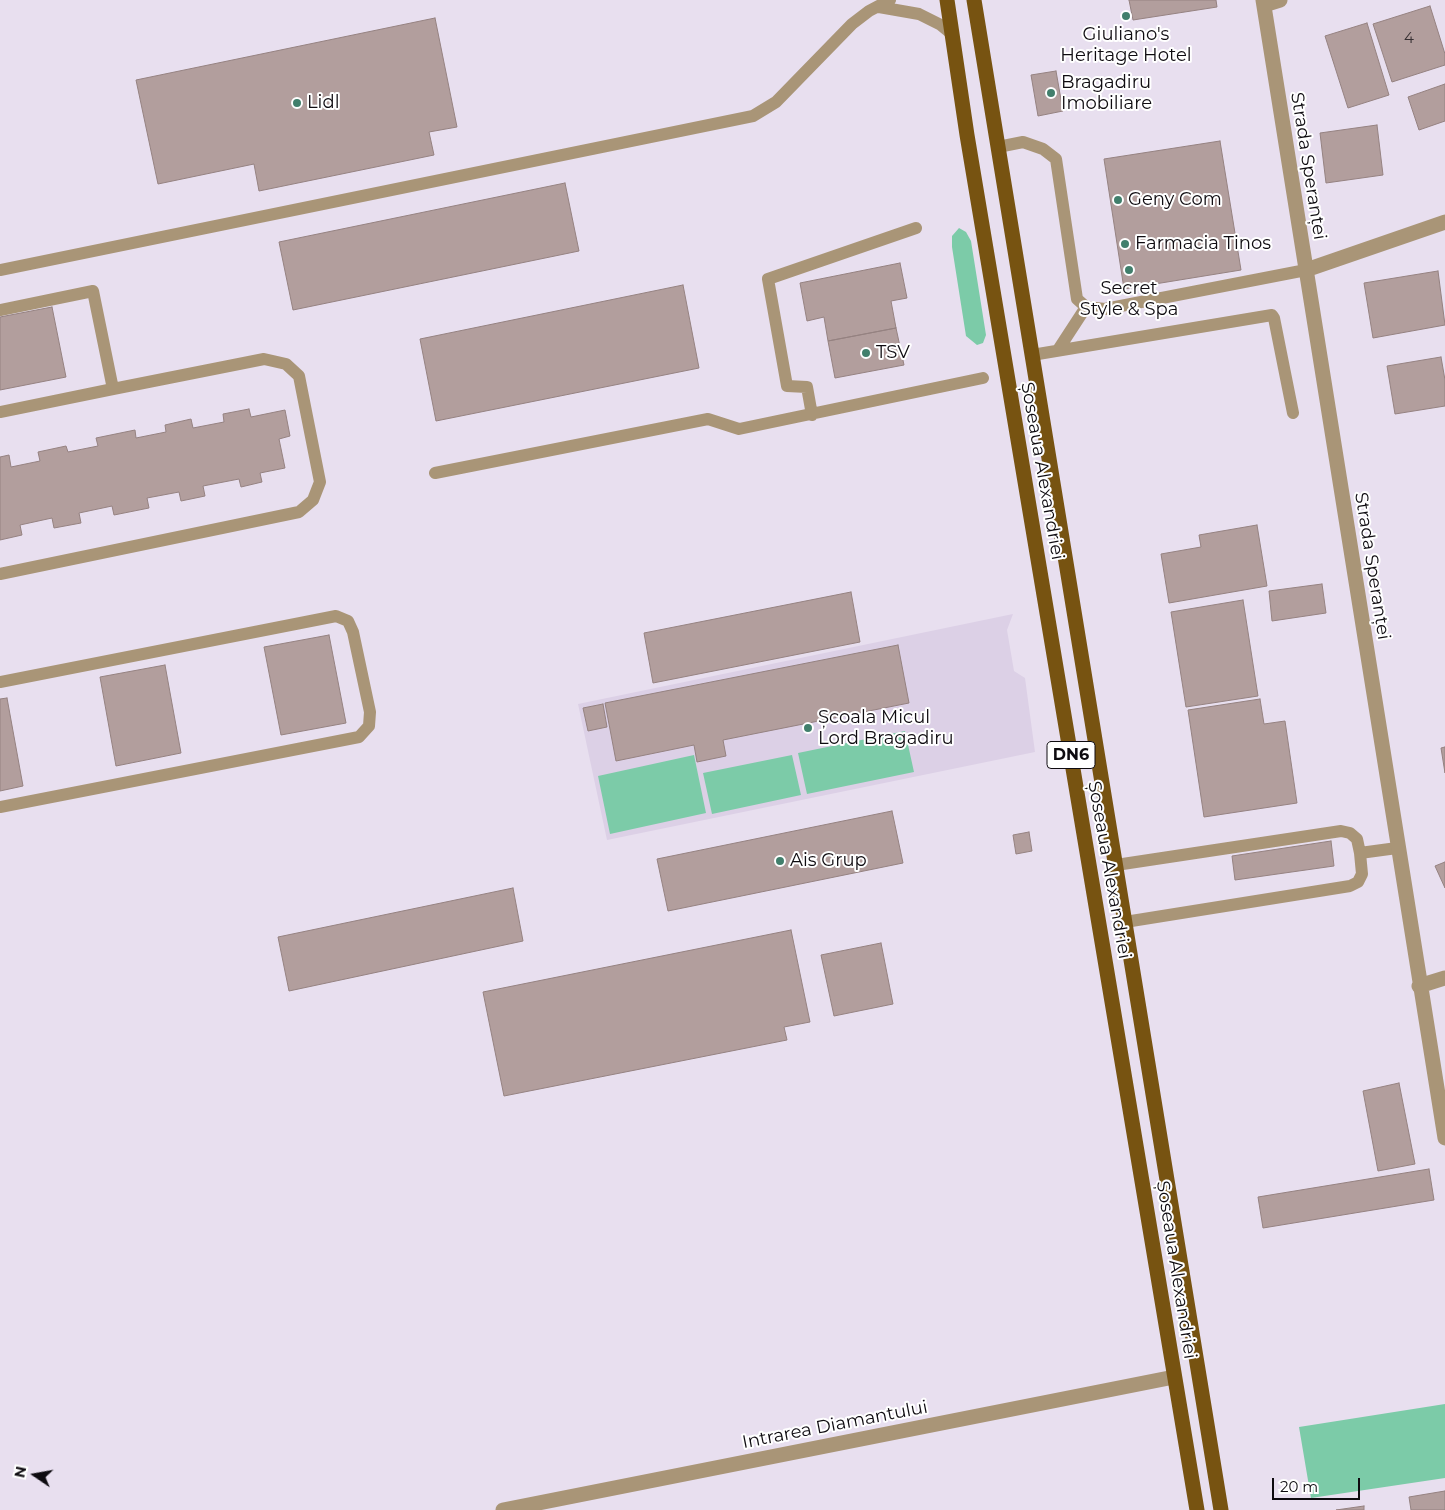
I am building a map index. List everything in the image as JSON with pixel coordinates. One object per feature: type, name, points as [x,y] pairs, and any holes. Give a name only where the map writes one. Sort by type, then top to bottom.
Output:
[{"type":"main road","name":"Șoseaua Alexandriei","points":[[947,0],[1197,1510]]},
{"type":"main road","name":"Șoseaua Alexandriei","points":[[974,0],[1221,1510]]},
{"type":"street","points":[[1263,3],[1280,0]]},
{"type":"street","name":"Strada Speranței","points":[[1263,3],[1419,986],[1445,1138]]},
{"type":"street","points":[[1306,270],[1445,222]]},
{"type":"street","points":[[1419,986],[1445,978]]},
{"type":"street","name":"Intrarea Diamantului","points":[[503,1510],[1174,1377]]},
{"type":"lane","points":[[0,270],[753,116],[776,102],[852,24],[869,11],[890,0]]},
{"type":"lane","points":[[879,7],[919,14],[942,25],[952,34]]},
{"type":"lane","points":[[998,147],[1023,142],[1043,149],[1056,159],[1077,299],[1086,306],[1105,309],[1306,270]]},
{"type":"lane","points":[[812,415],[807,387],[787,386],[768,279],[916,228]]},
{"type":"lane","points":[[0,310],[93,291],[113,389]]},
{"type":"lane","points":[[1058,350],[1086,306]]},
{"type":"lane","points":[[1032,355],[1272,315],[1293,413]]},
{"type":"lane","points":[[0,412],[264,359],[286,364],[299,376],[320,482],[314,500],[299,512],[0,574]]},
{"type":"lane","points":[[435,473],[708,419],[739,430],[983,378]]},
{"type":"lane","points":[[0,682],[336,616],[348,621],[354,632],[370,712],[369,726],[359,737],[0,808]]},
{"type":"lane","points":[[1116,865],[1341,831],[1350,833],[1357,839],[1360,853],[1362,874],[1358,882],[1350,886],[1125,922]]},
{"type":"lane","points":[[1360,853],[1398,848]]},
{"type":"shaded area","name":"Școala Micul Lord Bragadiru","points":[[1013,614],[1007,630],[1014,671],[1025,678],[1035,752],[607,840],[578,704]]},
{"type":"green space","points":[[959,228],[966,232],[971,241],[986,335],[983,343],[977,345],[966,336],[952,247],[952,236]]},
{"type":"green space","points":[[905,731],[914,772],[807,794],[798,753]]},
{"type":"green space","points":[[694,755],[706,813],[610,834],[598,776]]},
{"type":"green space","points":[[792,755],[801,795],[712,814],[703,773]]},
{"type":"green space","points":[[1445,1404],[1445,1478],[1311,1498],[1299,1427]]},
{"type":"building","points":[[1129,0],[1216,0],[1217,7],[1133,20]]},
{"type":"building","points":[[1430,6],[1445,54],[1445,65],[1392,82],[1373,24]]},
{"type":"building","name":"Lidl","points":[[435,18],[457,127],[429,132],[434,155],[259,191],[254,164],[158,184],[136,80]]},
{"type":"building","points":[[1367,23],[1389,95],[1348,108],[1325,36]]},
{"type":"building","points":[[1056,71],[1063,111],[1038,116],[1031,75]]},
{"type":"building","points":[[1445,84],[1445,121],[1419,130],[1408,97]]},
{"type":"building","points":[[1377,125],[1383,175],[1326,183],[1320,133]]},
{"type":"building","points":[[1220,141],[1241,270],[1124,289],[1104,159]]},
{"type":"building","points":[[565,183],[579,251],[293,310],[279,242]]},
{"type":"building","points":[[900,263],[907,298],[891,301],[896,328],[828,341],[824,317],[807,321],[800,283]]},
{"type":"building","points":[[1438,271],[1445,325],[1373,338],[1364,283]]},
{"type":"building","points":[[683,285],[699,368],[436,421],[420,339]]},
{"type":"building","points":[[52,307],[66,377],[0,390],[0,317]]},
{"type":"building","name":"TSV","points":[[896,328],[904,365],[835,378],[828,341]]},
{"type":"building","points":[[1441,357],[1445,380],[1445,406],[1395,414],[1387,366]]},
{"type":"building","points":[[249,409],[251,417],[285,410],[290,436],[279,439],[285,468],[260,473],[262,482],[241,487],[239,479],[203,486],[205,496],[181,501],[179,492],[147,498],[149,508],[114,515],[112,506],[79,513],[81,523],[54,528],[52,518],[20,525],[22,535],[0,540],[0,457],[9,455],[11,467],[40,461],[38,452],[66,446],[68,452],[98,446],[96,438],[135,430],[136,438],[166,432],[165,425],[191,419],[193,428],[224,422],[223,414]]},
{"type":"building","points":[[1257,525],[1267,586],[1169,603],[1161,554],[1201,547],[1199,535]]},
{"type":"building","points":[[1322,584],[1326,613],[1272,621],[1269,591]]},
{"type":"building","points":[[851,592],[860,642],[653,683],[644,633]]},
{"type":"building","points":[[1243,600],[1258,696],[1186,707],[1171,612]]},
{"type":"building","points":[[329,635],[346,723],[281,735],[264,647]]},
{"type":"building","points":[[898,645],[909,703],[723,740],[726,756],[697,762],[694,745],[616,761],[605,703]]},
{"type":"building","points":[[165,665],[181,753],[116,766],[100,677]]},
{"type":"building","points":[[7,698],[23,786],[0,791],[0,699]]},
{"type":"building","points":[[1260,699],[1264,724],[1285,721],[1297,803],[1204,817],[1188,710]]},
{"type":"building","points":[[603,704],[607,727],[588,731],[583,708]]},
{"type":"building","points":[[1445,747],[1445,773],[1441,748]]},
{"type":"building","name":"Ais Grup","points":[[892,811],[903,863],[668,911],[657,859]]},
{"type":"building","points":[[1029,832],[1032,851],[1016,854],[1013,835]]},
{"type":"building","points":[[1331,841],[1334,866],[1235,880],[1232,856]]},
{"type":"building","points":[[1445,862],[1445,888],[1435,866]]},
{"type":"building","points":[[513,888],[523,941],[289,991],[278,937]]},
{"type":"building","points":[[791,930],[810,1022],[784,1027],[787,1040],[504,1096],[483,992]]},
{"type":"building","points":[[881,943],[893,1004],[834,1016],[821,955]]},
{"type":"building","points":[[1399,1083],[1415,1164],[1378,1171],[1363,1091]]},
{"type":"building","points":[[1429,1169],[1434,1200],[1263,1228],[1258,1197]]},
{"type":"building","points":[[1445,1491],[1445,1510],[1411,1510],[1409,1497]]},
{"type":"building","points":[[1364,1506],[1364,1510],[1336,1510]]},
{"type":"place","name":"Giuliano's Heritage Hotel","points":[[1126,16]]},
{"type":"place","name":"Bragadiru Imobiliare","points":[[1051,93]]},
{"type":"place","name":"Lidl","points":[[297,103]]},
{"type":"place","name":"Geny Com","points":[[1118,200]]},
{"type":"place","name":"Farmacia Tinos","points":[[1125,244]]},
{"type":"place","name":"Secret Style & Spa","points":[[1129,270]]},
{"type":"place","name":"TSV","points":[[866,353]]},
{"type":"place","name":"Școala Micul Lord Bragadiru","points":[[808,728]]},
{"type":"place","name":"Ais Grup","points":[[780,861]]}]
